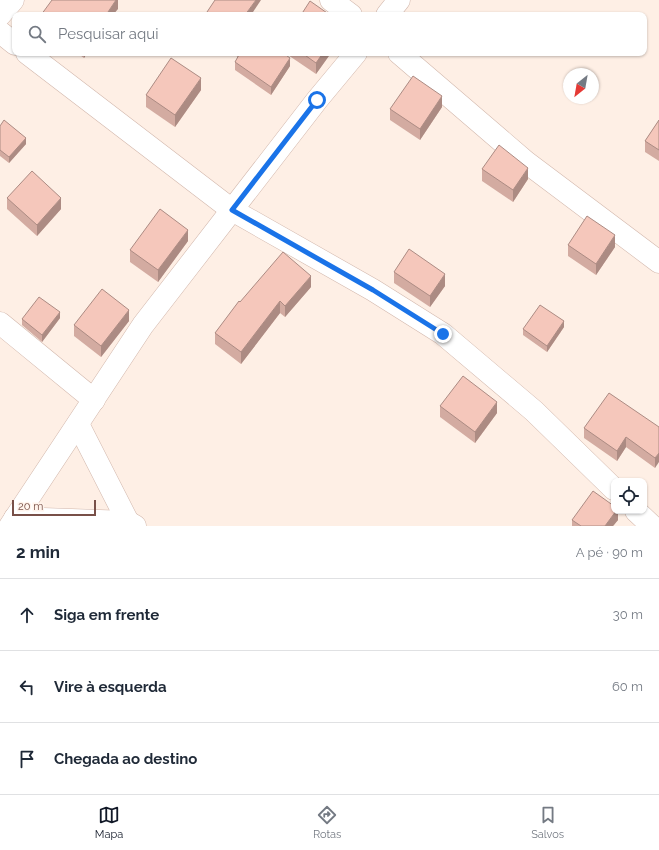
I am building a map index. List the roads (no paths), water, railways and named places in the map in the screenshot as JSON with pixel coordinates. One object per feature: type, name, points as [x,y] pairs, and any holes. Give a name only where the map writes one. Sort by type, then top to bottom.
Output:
[{"type":"street","points":[[0,15],[13,0]]},
{"type":"street","points":[[331,0],[347,12]]},
{"type":"street","points":[[389,12],[399,0]]},
{"type":"street","points":[[0,32],[12,42]]},
{"type":"street","points":[[31,56],[232,210],[373,290],[443,334],[534,411],[611,486]]},
{"type":"street","points":[[13,522],[144,325],[312,106],[354,56]]},
{"type":"street","points":[[402,56],[526,162],[659,262]]},
{"type":"street","points":[[0,323],[94,400]]},
{"type":"street","points":[[13,522],[131,524],[78,424]]},
{"type":"street","points":[[639,514],[652,526]]}]
